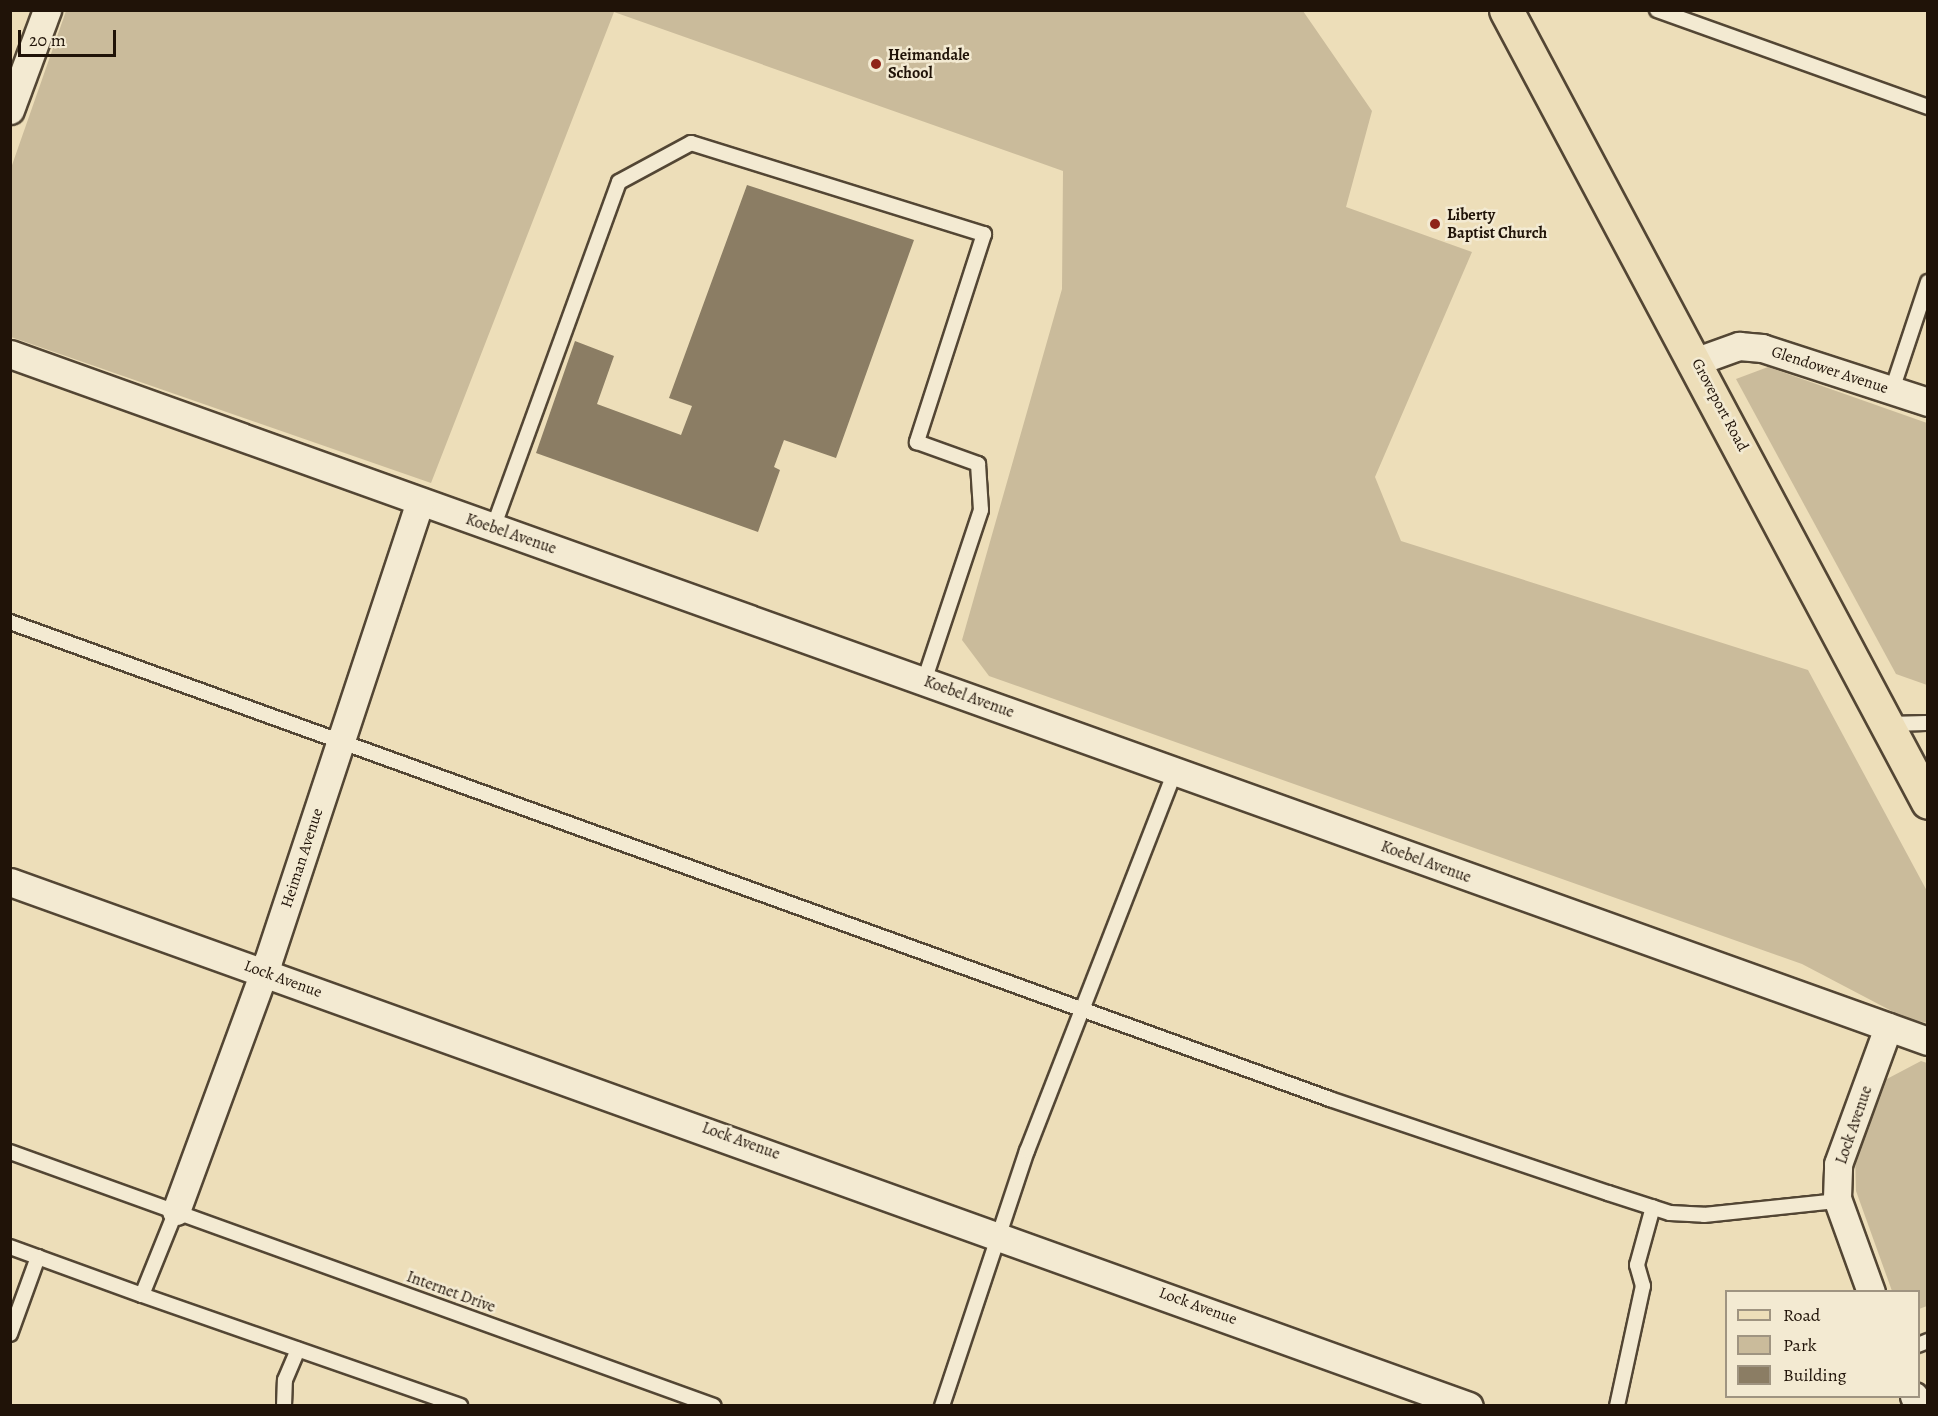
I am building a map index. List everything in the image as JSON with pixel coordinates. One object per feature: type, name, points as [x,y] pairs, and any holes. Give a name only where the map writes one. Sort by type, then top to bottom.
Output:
[{"type":"main road","name":"Groveport Road","points":[[1511,12],[1928,802]]},
{"type":"street","points":[[10,110],[47,10]]},
{"type":"street","name":"Glendower Avenue","points":[[1697,361],[1739,346],[1762,348],[1928,402]]},
{"type":"street","name":"Koebel Avenue","points":[[10,354],[1928,1041]]},
{"type":"street","name":"Heiman Avenue","points":[[176,1211],[264,972],[420,502]]},
{"type":"street","name":"Lock Avenue","points":[[10,882],[999,1233],[1469,1406]]},
{"type":"street","name":"Lock Avenue","points":[[1870,1290],[1838,1202],[1838,1164],[1888,1027]]},
{"type":"lane","points":[[1657,10],[1928,107]]},
{"type":"lane","points":[[493,528],[620,182],[692,143],[984,234],[917,442],[978,464],[981,510],[924,681]]},
{"type":"lane","points":[[1892,390],[1928,282]]},
{"type":"lane","points":[[10,622],[1085,1009],[1653,1207],[1704,1215],[1838,1202]]},
{"type":"lane","points":[[1887,724],[1928,723]]},
{"type":"lane","points":[[942,1406],[999,1233],[1175,772]]},
{"type":"lane","name":"Internet Drive","points":[[10,1152],[714,1406]]},
{"type":"lane","points":[[1617,1406],[1643,1286],[1637,1266],[1653,1207]]},
{"type":"lane","points":[[142,1295],[176,1211]]},
{"type":"lane","points":[[10,1247],[460,1406]]},
{"type":"lane","points":[[10,1334],[38,1257]]},
{"type":"lane","points":[[283,1405],[285,1380],[298,1350]]},
{"type":"green space","points":[[66,11],[1303,11],[1372,111],[1346,207],[1472,252],[1375,477],[1401,541],[1808,670],[1927,891],[1927,1023],[1905,1018],[1802,964],[989,676],[962,640],[1062,289],[1063,171],[614,12],[431,483],[11,337],[11,168]]},
{"type":"green space","points":[[1768,367],[1927,423],[1927,685],[1896,674],[1736,379]]},
{"type":"green space","points":[[1921,1061],[1927,1063],[1927,1306],[1920,1309],[1920,1290],[1892,1290],[1856,1191],[1855,1156],[1883,1081]]},
{"type":"building","points":[[747,185],[914,240],[836,458],[784,440],[774,467],[780,470],[758,532],[536,453],[575,341],[614,356],[597,404],[681,435],[692,406],[669,398]]},
{"type":"place","name":"Heimandale School","points":[[876,64]]},
{"type":"place","name":"Liberty Baptist Church","points":[[1435,224]]}]
